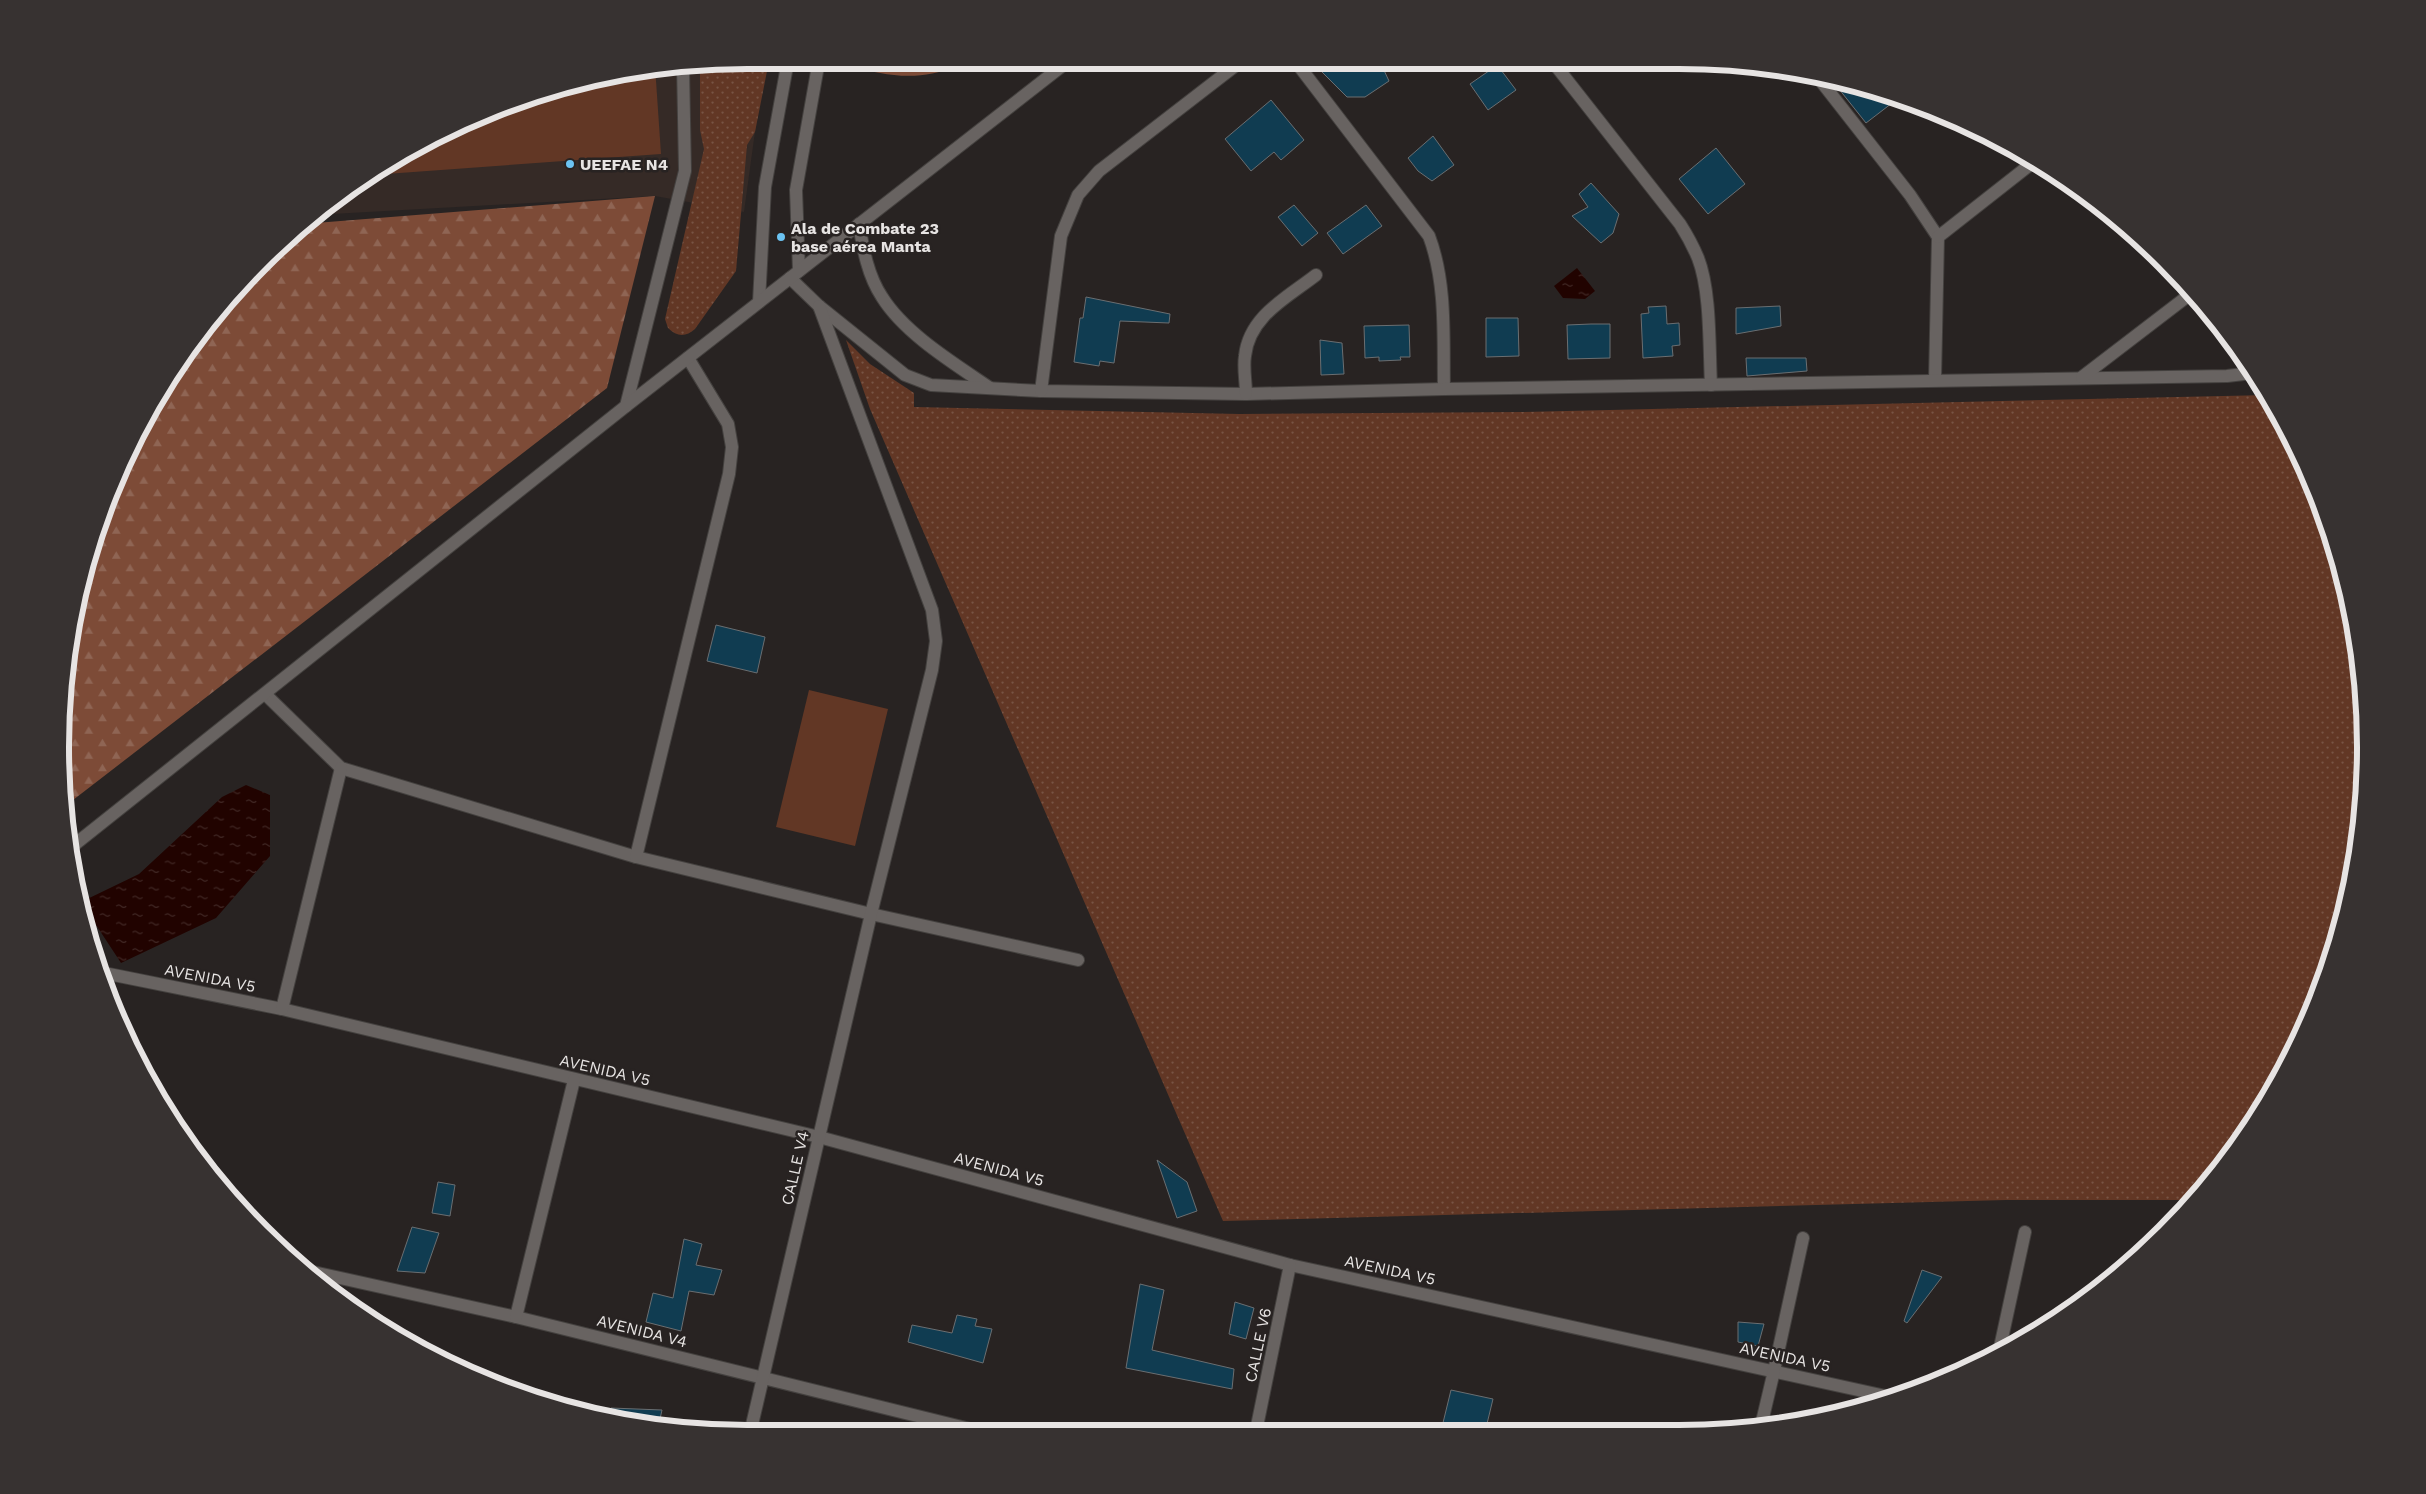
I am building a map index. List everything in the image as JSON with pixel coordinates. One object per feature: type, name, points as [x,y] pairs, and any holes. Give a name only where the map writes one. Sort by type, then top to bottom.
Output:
[{"type":"street","points":[[759,302],[765,187],[786,69]]},
{"type":"street","points":[[817,69],[796,190],[794,275],[819,306],[905,375],[931,385],[1041,391],[1246,394],[2082,377],[2227,376],[2245,374]]},
{"type":"street","points":[[76,843],[626,406],[1058,69]]},
{"type":"street","points":[[1041,391],[1061,236],[1078,195],[1099,171],[1231,69]]},
{"type":"street","points":[[1301,69],[1429,236],[1438,259],[1441,285],[1444,389]]},
{"type":"street","points":[[1558,69],[1680,224],[1691,242],[1699,259],[1704,281],[1711,385]]},
{"type":"street","points":[[626,406],[685,171],[684,72]]},
{"type":"street","points":[[1824,85],[1910,195],[1938,237],[1935,380]]},
{"type":"street","points":[[1938,237],[2028,166]]},
{"type":"street","points":[[859,224],[865,259],[882,297],[917,334],[952,362],[990,388]]},
{"type":"street","points":[[1246,394],[1245,356],[1250,335],[1257,322],[1316,275]]},
{"type":"street","points":[[2082,377],[2186,297]]},
{"type":"street","name":"CALLE V4","points":[[752,1425],[871,914],[932,670],[936,641],[932,610],[819,306]]},
{"type":"street","points":[[636,856],[729,474],[732,447],[728,424],[688,358]]},
{"type":"street","points":[[265,694],[340,768],[636,856],[871,914],[1078,960]]},
{"type":"street","points":[[282,1009],[340,768]]},
{"type":"street","name":"AVENIDA V5","points":[[108,974],[282,1009],[819,1138],[1290,1265],[1879,1395]]},
{"type":"street","points":[[516,1317],[574,1080]]},
{"type":"street","points":[[2001,1343],[2026,1232]]},
{"type":"street","points":[[1763,1420],[1803,1238]]},
{"type":"street","name":"CALLE V6","points":[[1257,1425],[1290,1265]]},
{"type":"street","name":"AVENIDA V4","points":[[320,1274],[516,1317],[954,1425]]},
{"type":"shaded area","name":"UEEFAE N4","points":[[764,69],[744,212],[655,196],[328,214],[370,183],[408,160],[487,120],[529,105],[571,92],[658,75],[703,70]]},
{"type":"shaded area","points":[[767,69],[755,132],[747,145],[736,271],[695,329],[685,335],[681,335],[668,328],[665,319],[704,149],[700,130],[700,70]]},
{"type":"shaded area","points":[[656,75],[661,154],[385,174],[447,139],[487,120],[571,92]]},
{"type":"shaded area","points":[[846,340],[870,364],[914,393],[914,407],[1239,414],[1521,412],[2258,395],[2287,447],[2306,487],[2321,529],[2334,571],[2344,615],[2356,703],[2356,791],[2344,879],[2334,923],[2306,1007],[2266,1086],[2243,1124],[2217,1160],[2184,1200],[2006,1200],[1223,1221],[870,409]]},
{"type":"shaded area","points":[[809,690],[888,709],[855,846],[776,827]]},
{"type":"green space","points":[[863,69],[947,69],[930,74],[904,76]]},
{"type":"green space","points":[[655,196],[607,388],[71,801],[69,747],[70,703],[75,658],[92,571],[120,487],[160,408],[183,370],[209,334],[267,267],[317,223]]},
{"type":"water","points":[[1577,268],[1595,291],[1585,299],[1563,298],[1554,286]]},
{"type":"water","points":[[246,785],[270,795],[270,856],[216,918],[121,963],[91,917],[87,899],[139,874],[222,797]]},
{"type":"building","points":[[1319,69],[1383,69],[1389,81],[1365,97],[1347,97]]},
{"type":"building","points":[[1492,69],[1500,69],[1516,90],[1488,110],[1470,84]]},
{"type":"building","points":[[1838,88],[1892,103],[1866,123]]},
{"type":"building","points":[[1271,100],[1304,140],[1281,160],[1274,152],[1251,171],[1225,139]]},
{"type":"building","points":[[1433,136],[1454,165],[1432,181],[1418,171],[1408,158]]},
{"type":"building","points":[[1716,148],[1745,184],[1708,214],[1679,179]]},
{"type":"building","points":[[1591,183],[1619,214],[1613,233],[1601,243],[1572,216],[1588,207],[1579,194]]},
{"type":"building","points":[[1294,205],[1318,233],[1302,246],[1278,217]]},
{"type":"building","points":[[1366,205],[1382,226],[1343,254],[1327,233]]},
{"type":"building","points":[[1086,297],[1170,314],[1169,323],[1120,321],[1114,363],[1100,361],[1099,366],[1074,362],[1080,318],[1083,318]]},
{"type":"building","points":[[1666,306],[1667,324],[1679,323],[1680,345],[1672,346],[1673,356],[1643,358],[1641,314],[1649,313],[1648,307]]},
{"type":"building","points":[[1780,306],[1781,326],[1736,334],[1736,308]]},
{"type":"building","points":[[1486,318],[1518,318],[1519,356],[1486,357]]},
{"type":"building","points":[[1610,324],[1610,358],[1568,359],[1567,325]]},
{"type":"building","points":[[1409,325],[1410,357],[1400,357],[1401,360],[1379,361],[1379,357],[1365,358],[1364,326]]},
{"type":"building","points":[[1320,340],[1342,343],[1344,374],[1321,375]]},
{"type":"building","points":[[1746,358],[1806,358],[1807,371],[1747,376]]},
{"type":"building","points":[[716,625],[765,637],[757,673],[707,661]]},
{"type":"building","points":[[1157,1160],[1187,1182],[1197,1211],[1177,1218]]},
{"type":"building","points":[[438,1182],[455,1185],[450,1216],[432,1213]]},
{"type":"building","points":[[412,1227],[439,1233],[425,1273],[397,1271]]},
{"type":"building","points":[[684,1239],[702,1244],[696,1265],[722,1270],[714,1295],[689,1291],[681,1331],[646,1322],[653,1293],[673,1298]]},
{"type":"building","points":[[1922,1270],[1942,1277],[1907,1323],[1904,1321]]},
{"type":"building","points":[[1140,1284],[1164,1290],[1152,1350],[1234,1369],[1232,1389],[1126,1368]]},
{"type":"building","points":[[1235,1302],[1254,1308],[1246,1339],[1229,1334]]},
{"type":"building","points":[[957,1315],[977,1319],[975,1326],[992,1329],[983,1363],[908,1342],[912,1325],[952,1333]]},
{"type":"building","points":[[1738,1322],[1764,1324],[1758,1346],[1738,1342]]},
{"type":"building","points":[[1451,1390],[1493,1399],[1487,1425],[1442,1425]]},
{"type":"building","points":[[611,1408],[662,1410],[660,1419],[611,1411]]},
{"type":"place","name":"UEEFAE N4","points":[[570,164]]},
{"type":"place","name":"Ala de Combate 23 base aérea Manta","points":[[781,237]]}]
